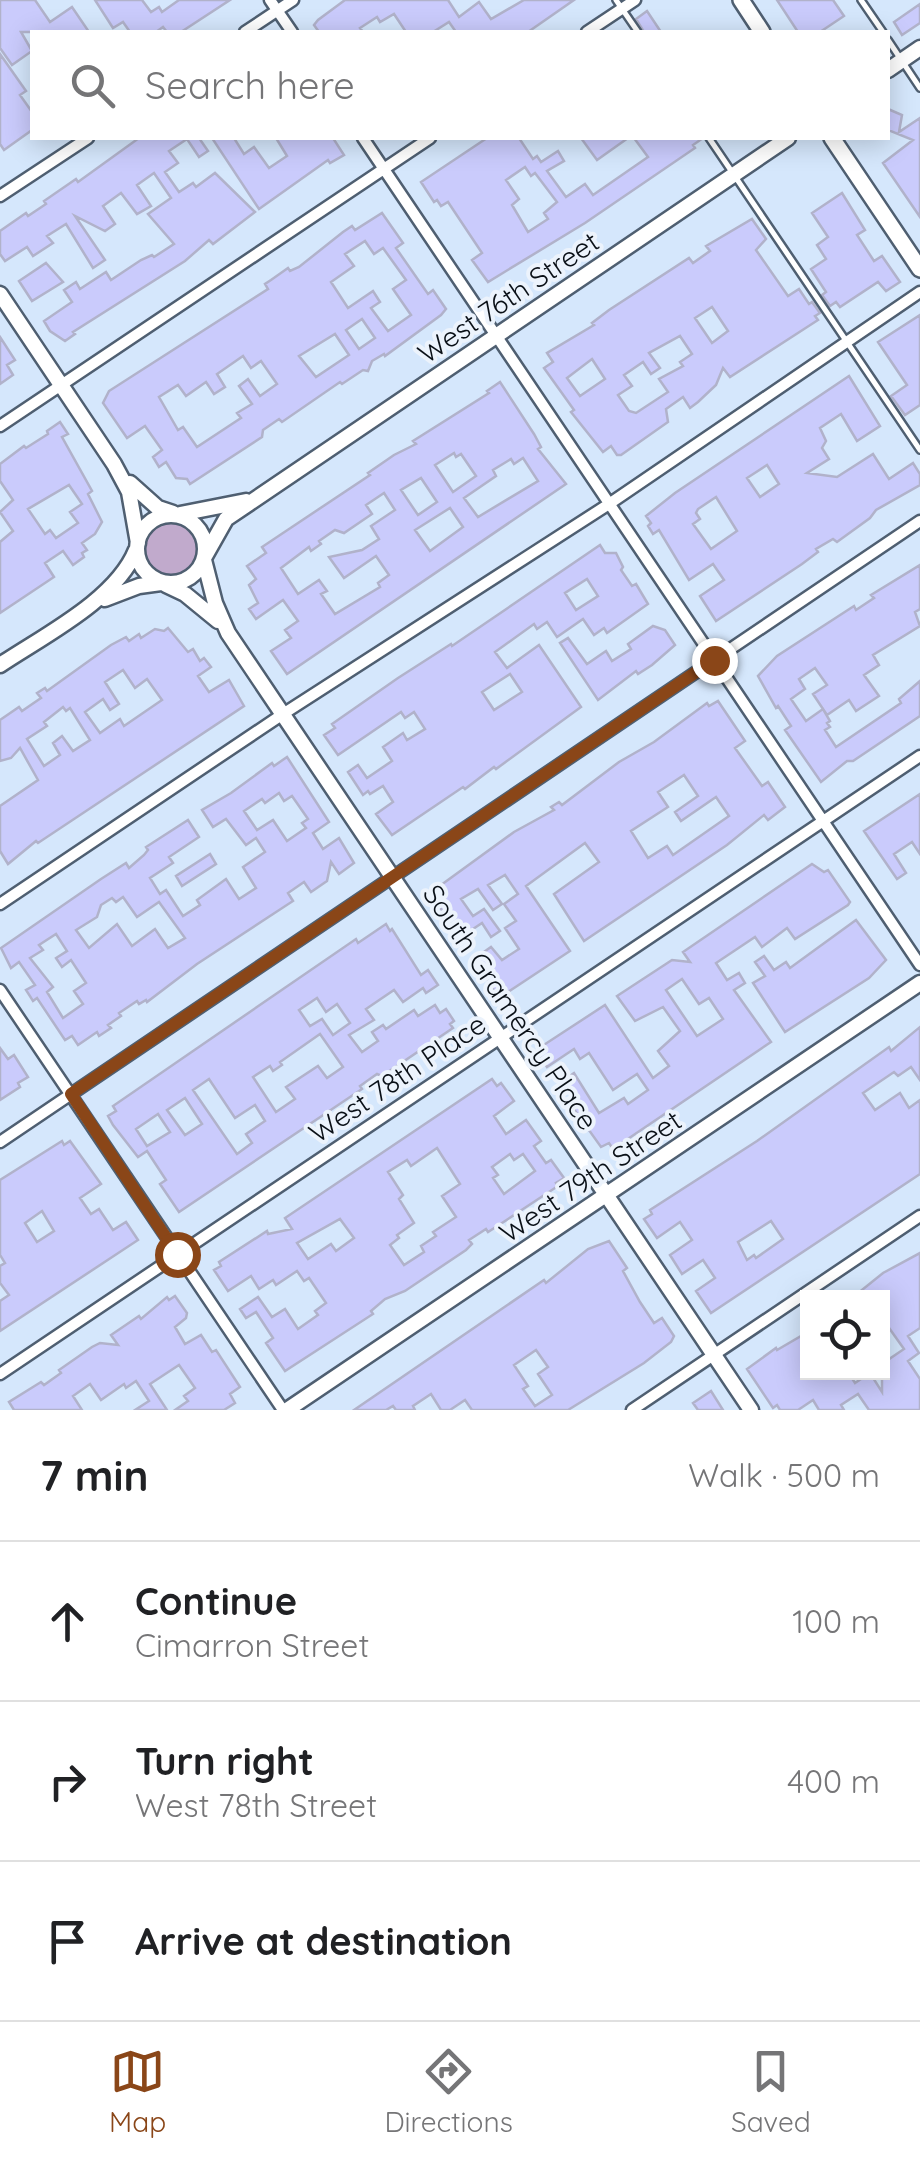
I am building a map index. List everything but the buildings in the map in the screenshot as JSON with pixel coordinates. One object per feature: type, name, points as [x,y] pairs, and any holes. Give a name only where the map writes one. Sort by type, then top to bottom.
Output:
[{"type":"main road","points":[[741,0],[761,30]]},
{"type":"main road","points":[[833,140],[920,269]]},
{"type":"street","points":[[270,0],[291,30]]},
{"type":"street","points":[[248,30],[293,0]]},
{"type":"street","points":[[588,30],[619,4],[635,0]]},
{"type":"street","points":[[890,69],[920,48]]},
{"type":"street","points":[[0,196],[85,140]]},
{"type":"street","points":[[364,140],[920,965]]},
{"type":"street","points":[[0,426],[427,140]]},
{"type":"street","name":"West 76th Street","points":[[204,559],[226,519],[785,140]]},
{"type":"street","points":[[0,904],[283,714],[610,504],[920,292]]},
{"type":"street","points":[[0,294],[114,464],[140,496],[158,508],[192,521],[202,533],[204,559],[189,579],[112,595],[78,613]]},
{"type":"street","points":[[114,464],[129,492],[142,568],[152,579],[163,583]]},
{"type":"street","name":"West 76th Street","points":[[179,514],[256,498]]},
{"type":"street","points":[[0,665],[109,589],[129,566],[150,523],[164,515],[179,514]]},
{"type":"street","points":[[0,1142],[920,520]]},
{"type":"street","name":"South Gramercy Place","points":[[204,559],[214,604],[228,632],[751,1410]]},
{"type":"street","name":"South Gramercy Place","points":[[163,583],[208,611],[228,632]]},
{"type":"street","name":"West 78th Place","points":[[0,1374],[920,756]]},
{"type":"street","name":"West 79th Street","points":[[285,1410],[920,982]]},
{"type":"street","points":[[0,990],[285,1410]]},
{"type":"street","points":[[632,1410],[920,1216]]},
{"type":"lane","points":[[861,0],[882,30]]},
{"type":"lane","points":[[619,4],[637,30]]},
{"type":"lane","points":[[890,43],[920,88]]},
{"type":"lane","points":[[710,140],[920,450]]},
{"type":"shaded area","points":[[171,518],[193,527],[202,549],[193,571],[171,580],[149,571],[140,549],[149,527]]},
{"type":"route","points":[[177,1254],[71,1094],[714,660]]}]
